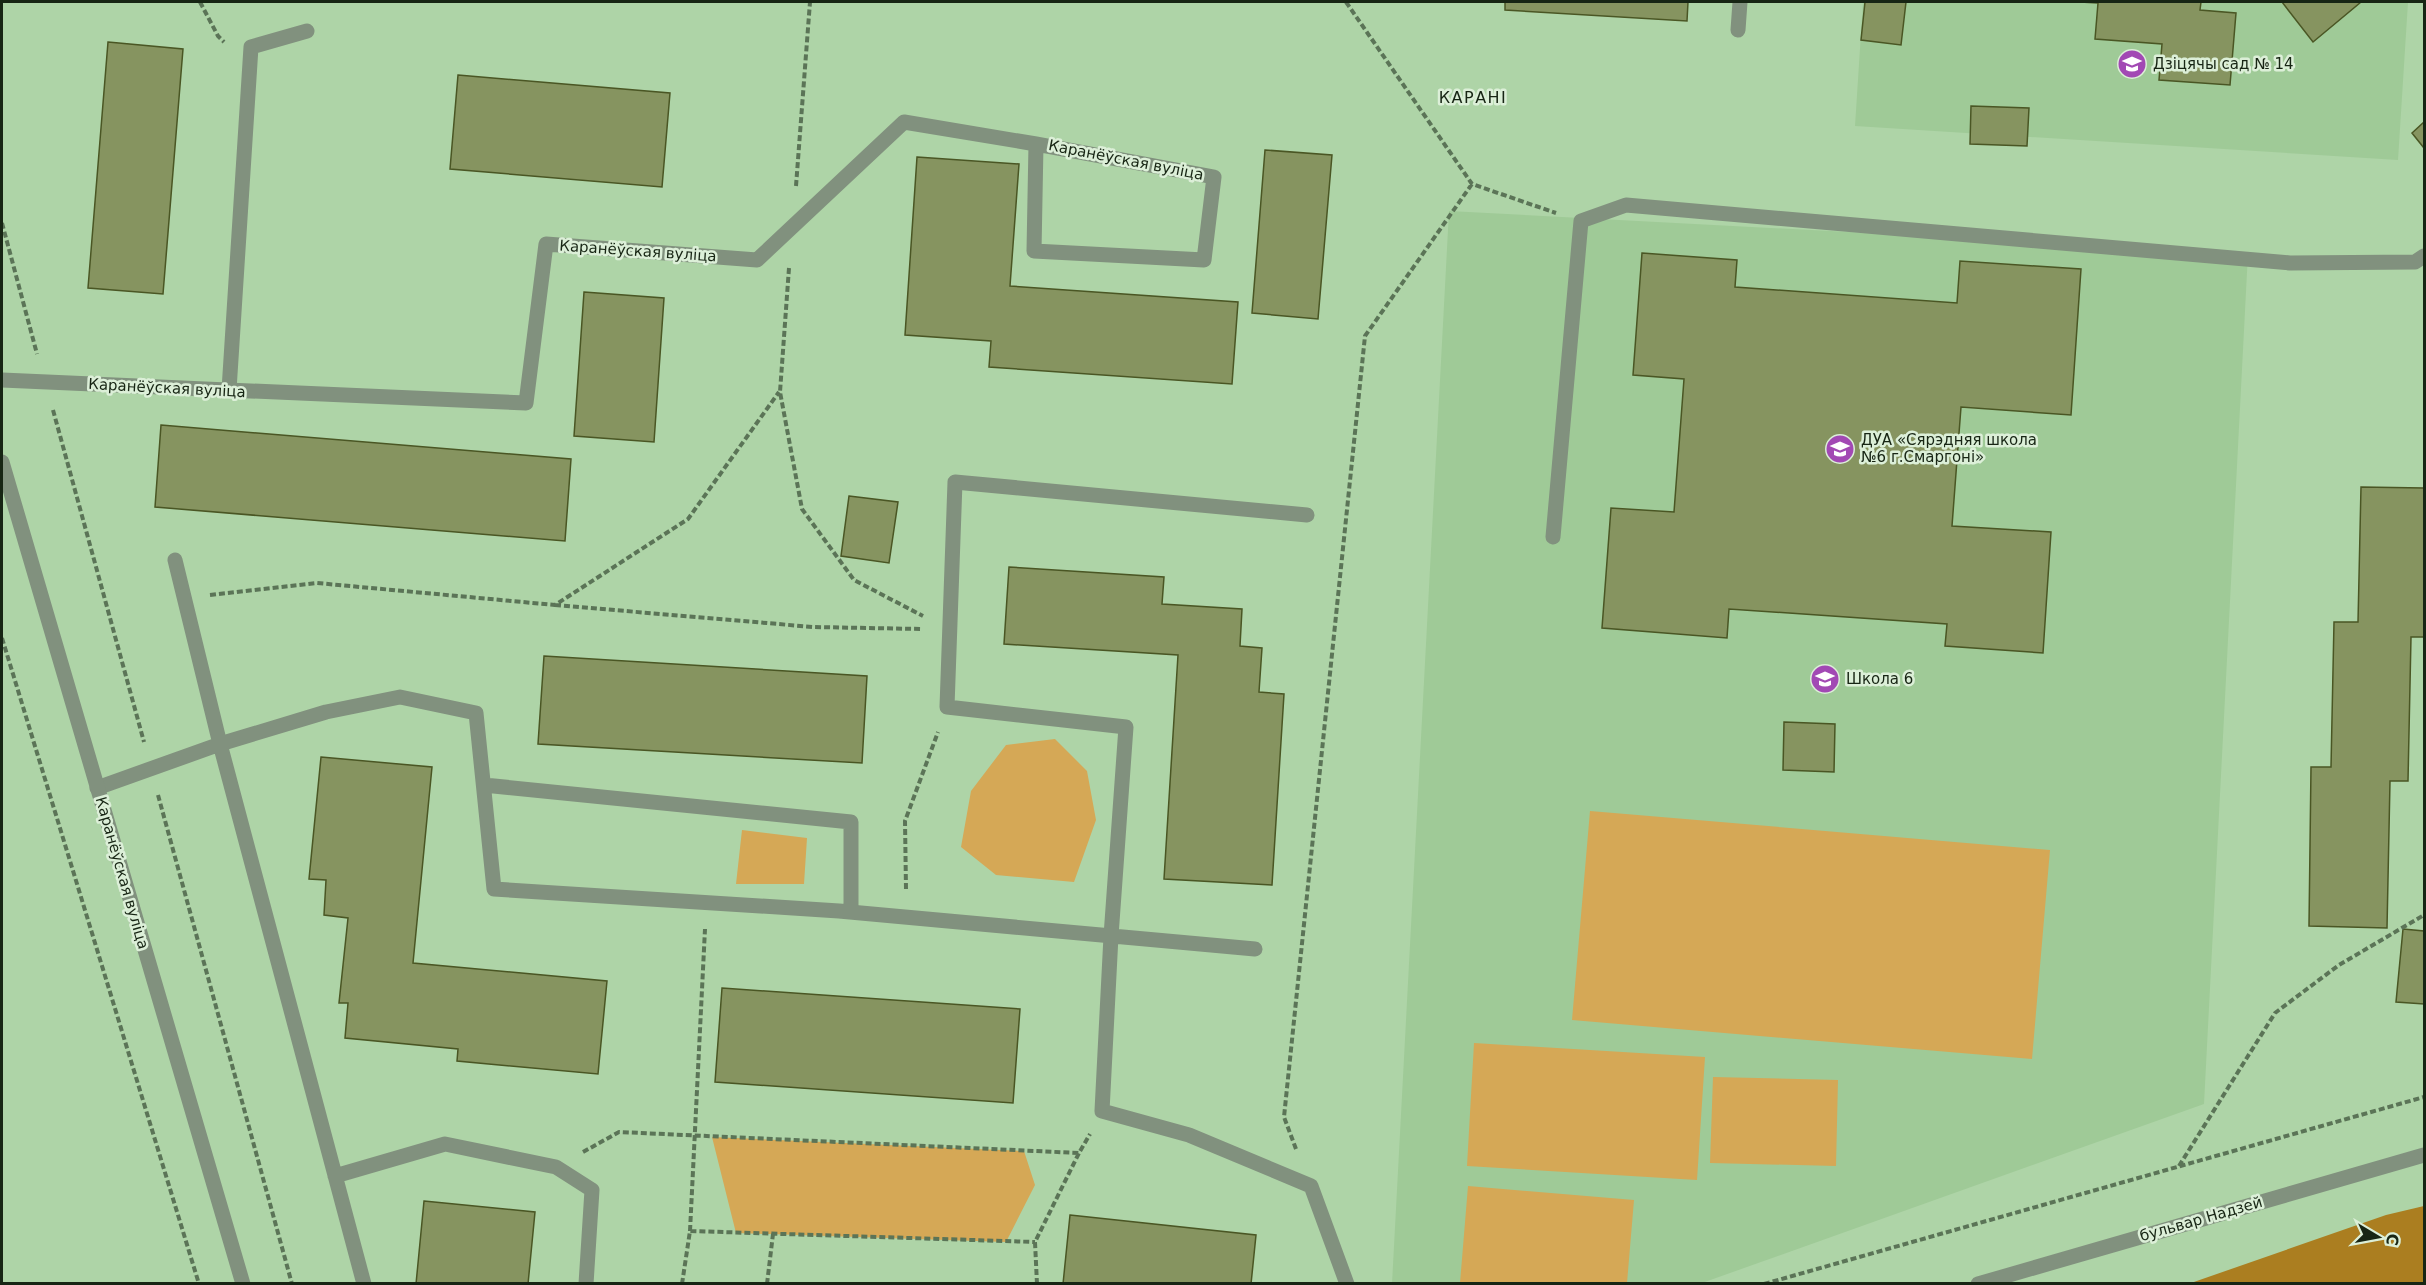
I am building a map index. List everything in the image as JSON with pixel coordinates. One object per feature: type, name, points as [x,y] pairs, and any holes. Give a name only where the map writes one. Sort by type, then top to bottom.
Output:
[{"type":"street","points":[[1738,30],[1740,2]]},
{"type":"street","points":[[228,390],[250,48],[308,31]]},
{"type":"street","name":"Каранёўская вуліца","points":[[2,380],[526,403],[546,244],[757,260],[904,122],[1036,144],[1214,177],[1204,260],[1034,251],[1036,144]]},
{"type":"street","points":[[1553,537],[1581,221],[1626,205],[2289,263],[2415,262],[2424,256]]},
{"type":"street","name":"Каранёўская вуліца","points":[[2,462],[243,1284]]},
{"type":"street","points":[[1307,514],[955,482],[947,707],[1126,727],[1111,936],[1102,1112],[1189,1135],[1311,1186],[1347,1284]]},
{"type":"street","points":[[175,560],[220,744],[364,1284]]},
{"type":"street","points":[[97,788],[220,744],[326,712],[400,697],[476,713],[494,889],[851,912],[1255,949]]},
{"type":"street","points":[[484,785],[850,822],[851,912]]},
{"type":"street","points":[[335,1176],[445,1144],[556,1167],[591,1190],[586,1284]]},
{"type":"street","name":"бульвар Надзей","points":[[1978,1284],[2424,1155]]},
{"type":"path","points":[[200,2],[218,36],[249,69]]},
{"type":"path","points":[[810,2],[780,392],[802,509],[854,580],[950,630]]},
{"type":"path","points":[[1346,2],[1472,184],[1581,221]]},
{"type":"path","points":[[1311,1186],[1284,1117],[1365,336],[1472,184]]},
{"type":"path","points":[[555,605],[688,519],[780,392]]},
{"type":"path","points":[[184,598],[317,583],[813,627],[950,630]]},
{"type":"path","points":[[2,638],[198,1284]]},
{"type":"path","points":[[907,917],[905,821],[947,707]]},
{"type":"path","points":[[682,1284],[690,1231],[706,903]]},
{"type":"path","points":[[2179,1166],[2274,1013],[2340,965],[2424,915]]},
{"type":"path","points":[[1764,1284],[2424,1097]]},
{"type":"path","points":[[1037,1284],[1035,1242],[1102,1112]]},
{"type":"path","points":[[556,1167],[619,1132],[1079,1153]]},
{"type":"path","points":[[690,1231],[1035,1242]]},
{"type":"path","points":[[767,1284],[773,1234]]},
{"type":"shaded area","name":"Дзіцячы сад № 14","points":[[1863,2],[2408,2],[2398,160],[1855,126]]},
{"type":"shaded area","name":"Школа 6","points":[[1449,211],[2248,253],[2204,1104],[1702,1283],[1392,1284]]},
{"type":"shaded area","points":[[1055,739],[1087,771],[1096,820],[1074,882],[996,875],[961,847],[971,791],[1006,745]]},
{"type":"shaded area","points":[[1590,811],[2050,850],[2032,1059],[1572,1020]]},
{"type":"shaded area","points":[[742,830],[807,838],[804,884],[736,884]]},
{"type":"shaded area","points":[[1474,1043],[1705,1057],[1697,1180],[1467,1166]]},
{"type":"shaded area","points":[[1713,1077],[1838,1080],[1836,1166],[1710,1163]]},
{"type":"shaded area","points":[[712,1137],[1024,1151],[1035,1185],[1006,1242],[736,1233]]},
{"type":"shaded area","points":[[1468,1186],[1634,1200],[1627,1283],[1460,1283]]},
{"type":"shaded area","points":[[2424,1206],[2424,1283],[2191,1283],[2386,1215]]},
{"type":"building","points":[[1505,2],[1688,2],[1687,21],[1505,10]]},
{"type":"building","points":[[1865,2],[1906,2],[1901,45],[1861,40]]},
{"type":"building","points":[[2080,2],[2201,2],[2200,10],[2236,13],[2230,85],[2159,80],[2162,44],[2095,39],[2098,3]]},
{"type":"building","points":[[2282,2],[2361,2],[2313,42]]},
{"type":"building","points":[[108,42],[183,49],[163,294],[88,288]]},
{"type":"building","points":[[458,75],[670,93],[662,187],[450,169]]},
{"type":"building","points":[[1971,106],[2029,108],[2027,146],[1970,144]]},
{"type":"building","points":[[2424,122],[2424,148],[2412,133]]},
{"type":"building","points":[[1265,150],[1332,155],[1318,319],[1252,313]]},
{"type":"building","points":[[917,157],[1019,164],[1010,286],[1238,302],[1232,384],[989,367],[991,341],[905,335]]},
{"type":"building","points":[[1642,253],[1737,260],[1735,287],[1957,303],[1960,261],[2081,269],[2071,415],[1961,407],[1952,526],[2051,532],[2043,653],[1945,646],[1947,624],[1729,609],[1727,638],[1602,628],[1611,508],[1674,512],[1684,379],[1633,375]]},
{"type":"building","points":[[584,292],[664,298],[654,442],[574,436]]},
{"type":"building","points":[[161,425],[571,459],[565,541],[155,507]]},
{"type":"building","points":[[2361,487],[2424,488],[2424,637],[2411,637],[2408,781],[2390,781],[2387,928],[2309,926],[2311,767],[2331,767],[2334,622],[2358,622]]},
{"type":"building","points":[[849,496],[898,502],[889,563],[841,556]]},
{"type":"building","points":[[1009,567],[1164,577],[1162,604],[1242,609],[1240,646],[1262,648],[1259,692],[1284,694],[1272,885],[1164,879],[1178,655],[1004,644]]},
{"type":"building","points":[[544,656],[867,676],[862,763],[538,744]]},
{"type":"building","points":[[1784,722],[1835,724],[1834,772],[1783,770]]},
{"type":"building","points":[[321,757],[432,767],[413,963],[607,981],[598,1074],[457,1061],[458,1049],[345,1038],[348,1003],[339,1003],[348,918],[324,915],[326,880],[309,879]]},
{"type":"building","points":[[2403,929],[2424,931],[2424,1004],[2396,1002]]},
{"type":"building","points":[[722,988],[1020,1009],[1013,1103],[715,1082]]},
{"type":"building","points":[[424,1201],[535,1212],[528,1284],[416,1284]]},
{"type":"building","points":[[1070,1215],[1256,1235],[1251,1284],[1063,1284]]},
{"type":"place","name":"Дзіцячы сад № 14","points":[[2132,64]]},
{"type":"place","name":"ДУА «Сярэдняя школа №6 г.Смаргоні»","points":[[1840,449]]},
{"type":"place","name":"Школа 6","points":[[1825,679]]},
{"type":"district","name":"КАРАНІ","points":[[1473,97]]}]
